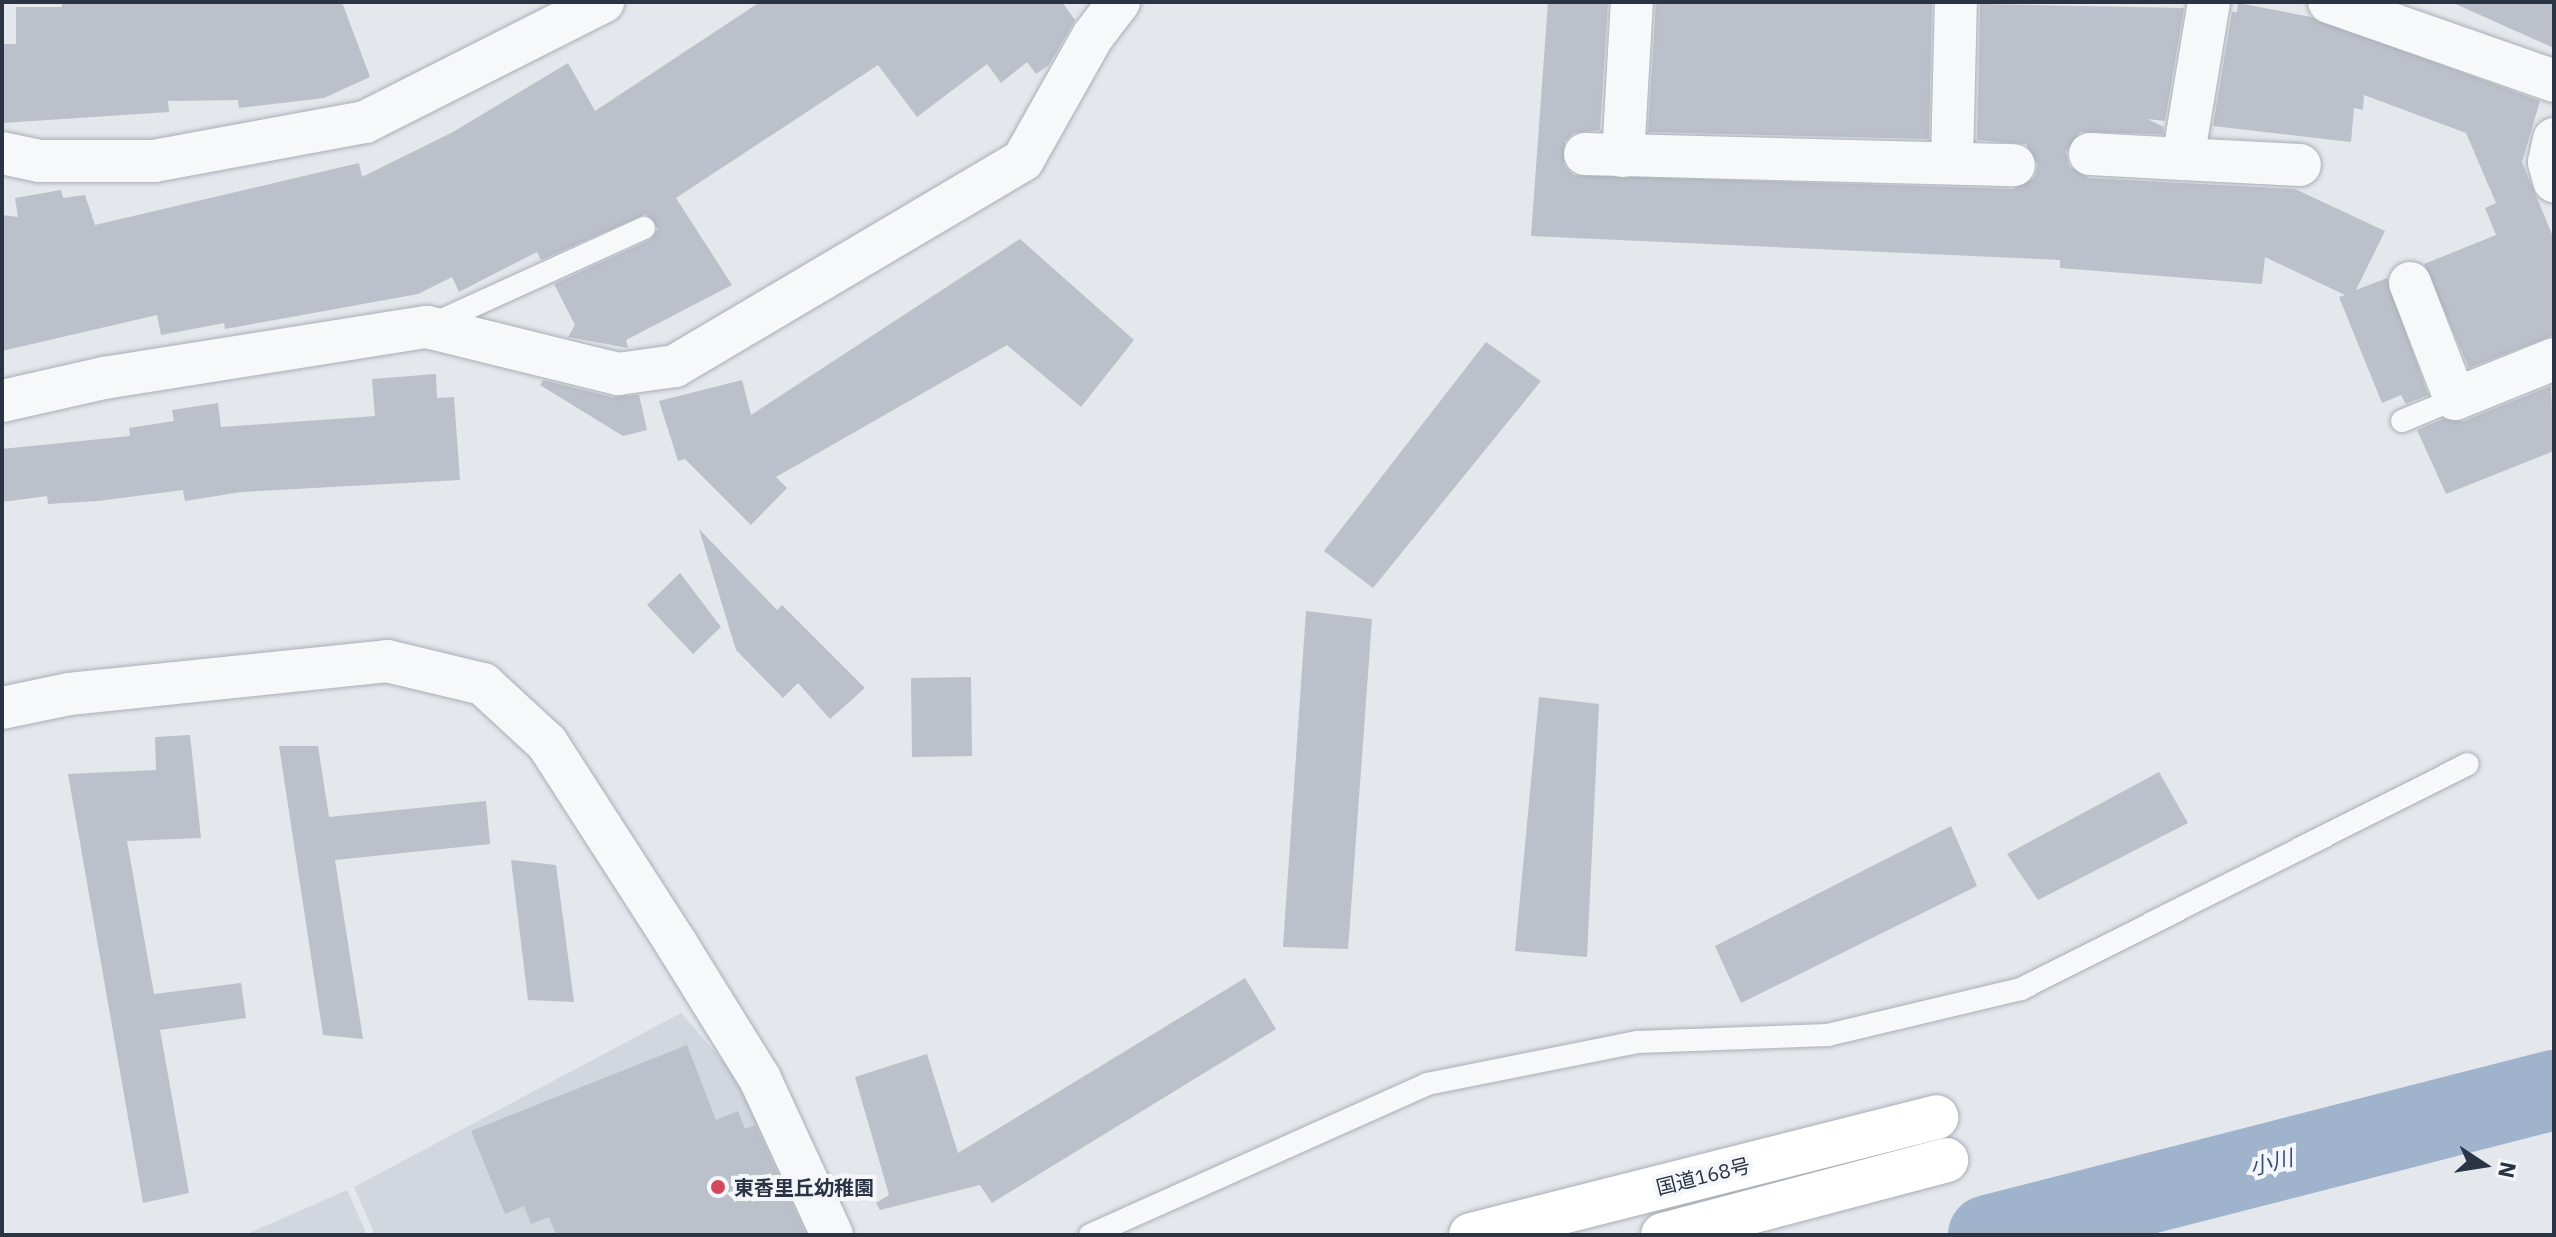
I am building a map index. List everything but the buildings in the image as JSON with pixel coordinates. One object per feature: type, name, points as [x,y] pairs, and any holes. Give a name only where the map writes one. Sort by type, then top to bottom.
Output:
[{"type":"highway","name":"国道168号","points":[[1471,1235],[1936,1117]]},
{"type":"highway","points":[[1663,1235],[1946,1160]]},
{"type":"street","points":[[2,153],[40,161],[154,161],[365,122],[603,2]]},
{"type":"street","points":[[2,401],[104,378],[427,327],[618,374],[675,366],[1023,160],[1093,36],[1119,2]]},
{"type":"street","points":[[1632,2],[1604,155],[1952,161],[2014,165]]},
{"type":"street","points":[[1952,161],[1956,2]]},
{"type":"street","points":[[2183,159],[2209,2]]},
{"type":"street","points":[[2329,2],[2399,13],[2554,81]]},
{"type":"street","points":[[2554,139],[2549,162],[2554,181]]},
{"type":"street","points":[[2090,154],[2300,165]]},
{"type":"street","points":[[2410,283],[2455,399],[2554,359]]},
{"type":"street","points":[[2,708],[69,694],[387,661],[483,684],[547,743],[677,945],[760,1079],[832,1235]]},
{"type":"lane","points":[[427,327],[644,228]]},
{"type":"lane","points":[[2402,421],[2455,399]]},
{"type":"lane","points":[[1090,1235],[1427,1084],[1638,1042],[1828,1035],[2021,989],[2468,764]]},
{"type":"shaded area","points":[[681,1013],[765,1109],[819,1235],[375,1235],[354,1187]]},
{"type":"shaded area","points":[[347,1190],[367,1235],[245,1235]]},
{"type":"waterway","name":"小川","points":[[1988,1235],[2554,1090]]},
{"type":"place","name":"東香里丘幼稚園","points":[[718,1187]]}]
